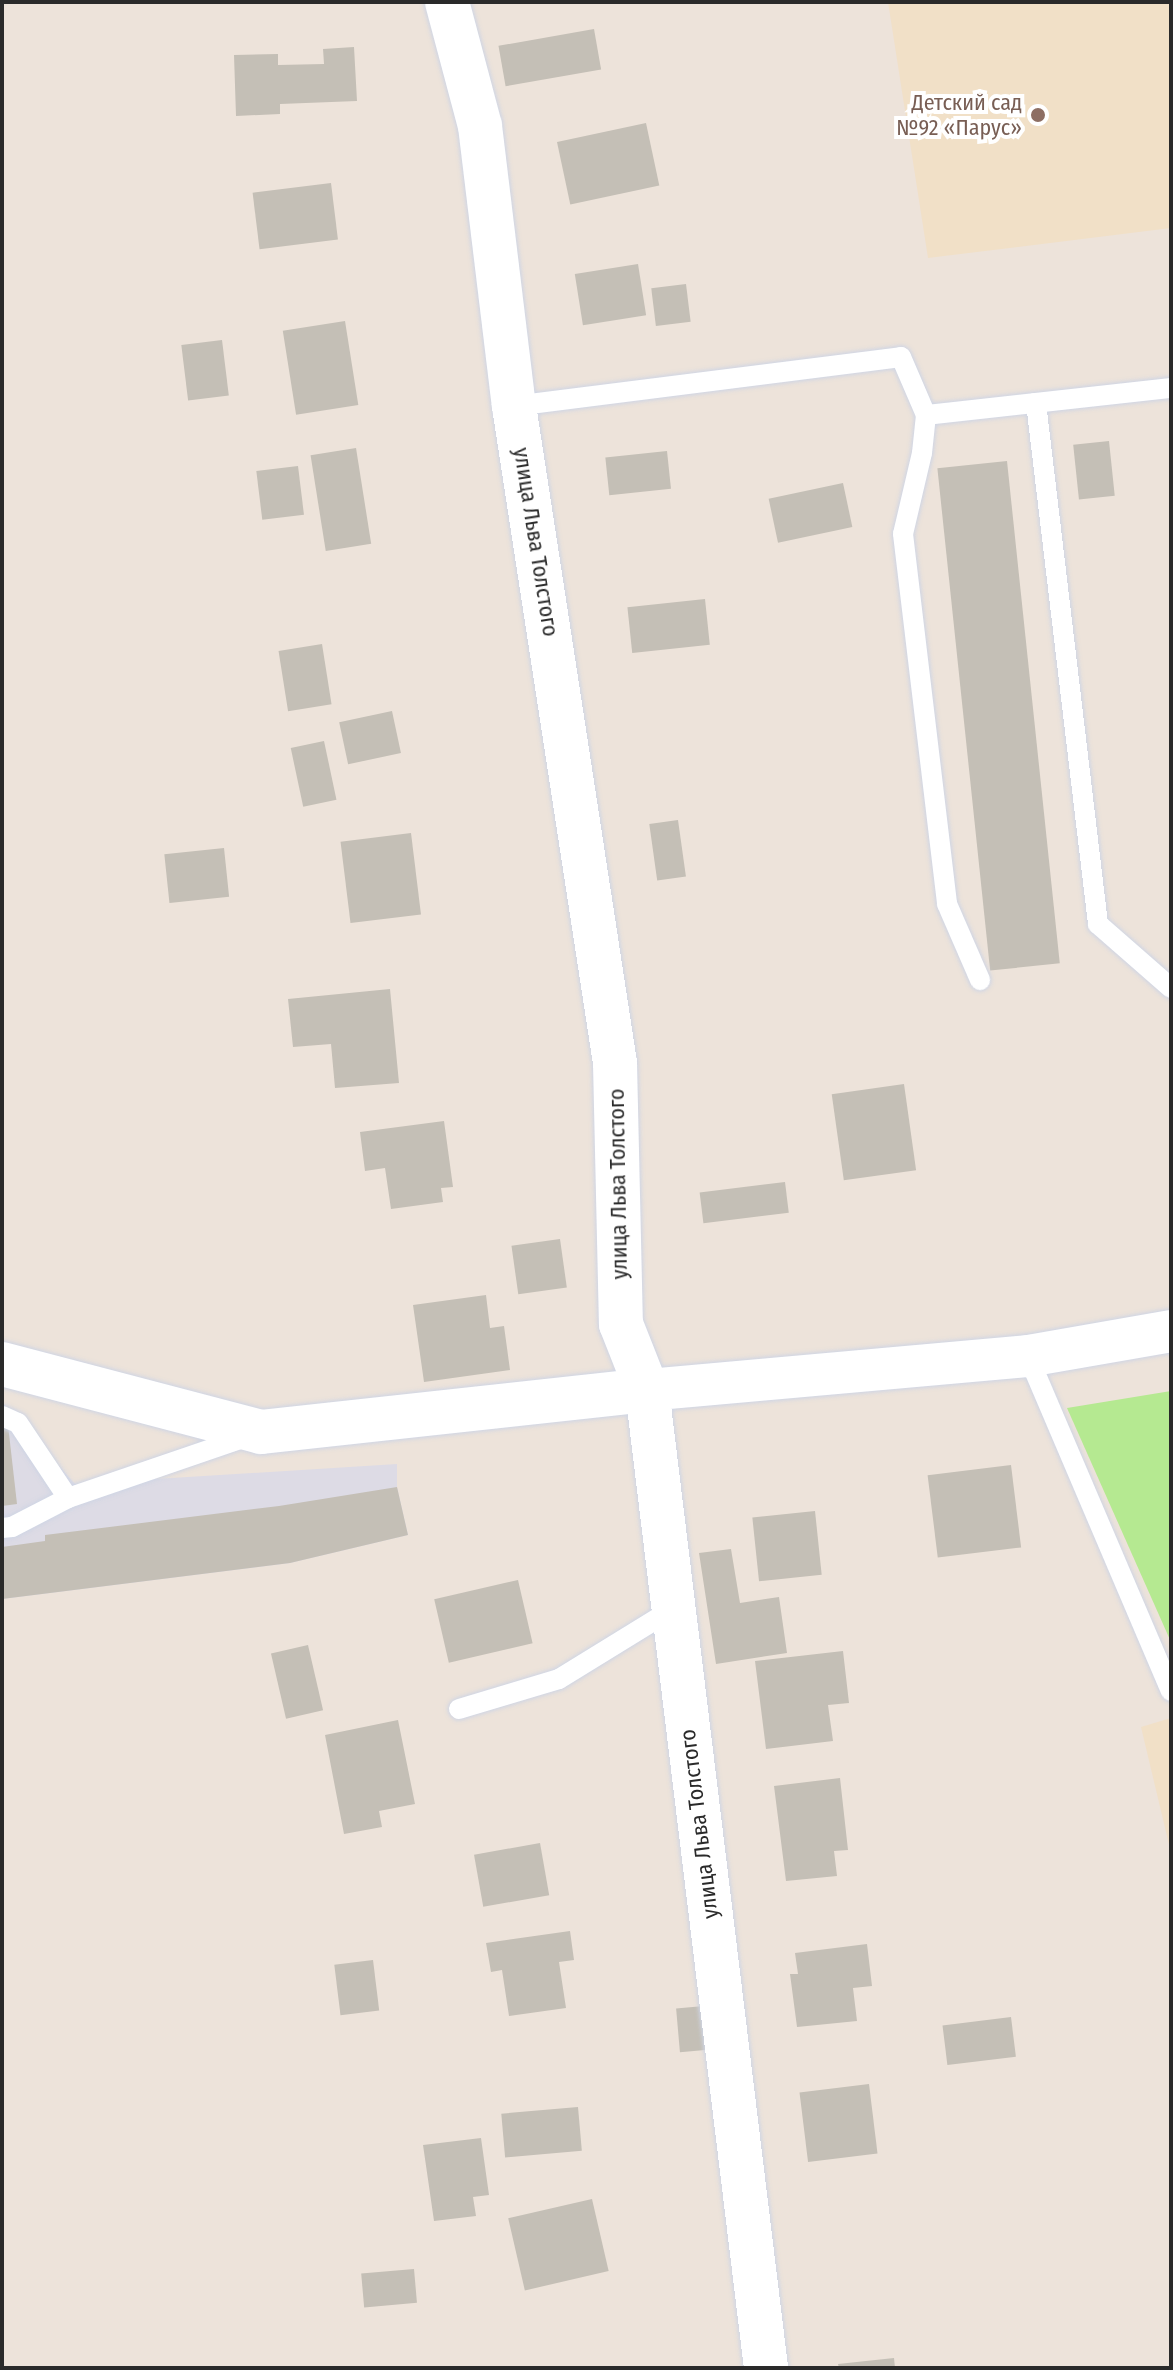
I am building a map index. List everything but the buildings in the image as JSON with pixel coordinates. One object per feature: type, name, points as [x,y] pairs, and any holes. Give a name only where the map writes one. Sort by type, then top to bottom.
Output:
[{"type":"street","name":"улица Льва Толстого","points":[[447,2],[480,126],[514,406],[615,1063],[621,1324],[647,1390],[766,2368]]},
{"type":"street","points":[[3,1365],[261,1432],[647,1390],[1028,1356],[1171,1331]]},
{"type":"lane","points":[[514,406],[901,357],[926,415],[922,453],[903,534],[947,904],[980,980]]},
{"type":"lane","points":[[926,415],[1171,388]]},
{"type":"lane","points":[[1036,403],[1098,924],[1171,988]]},
{"type":"lane","points":[[1028,1356],[1171,1691]]},
{"type":"lane","points":[[2,1416],[18,1423],[68,1498]]},
{"type":"lane","points":[[2,1528],[12,1527],[68,1498],[261,1432]]},
{"type":"lane","points":[[459,1709],[559,1679],[673,1609]]},
{"type":"shaded area","name":"Детский сад №92 «Парус»","points":[[888,2],[1171,2],[1171,228],[928,258]]},
{"type":"shaded area","points":[[2,1402],[75,1484],[397,1464],[397,1487],[408,1535],[290,1563],[2,1599]]},
{"type":"shaded area","points":[[1171,1718],[1171,1853],[1141,1727]]},
{"type":"green space","points":[[1171,1391],[1171,1642],[1067,1408]]},
{"type":"place","name":"Детский сад №92 «Парус»","points":[[1038,115]]}]
